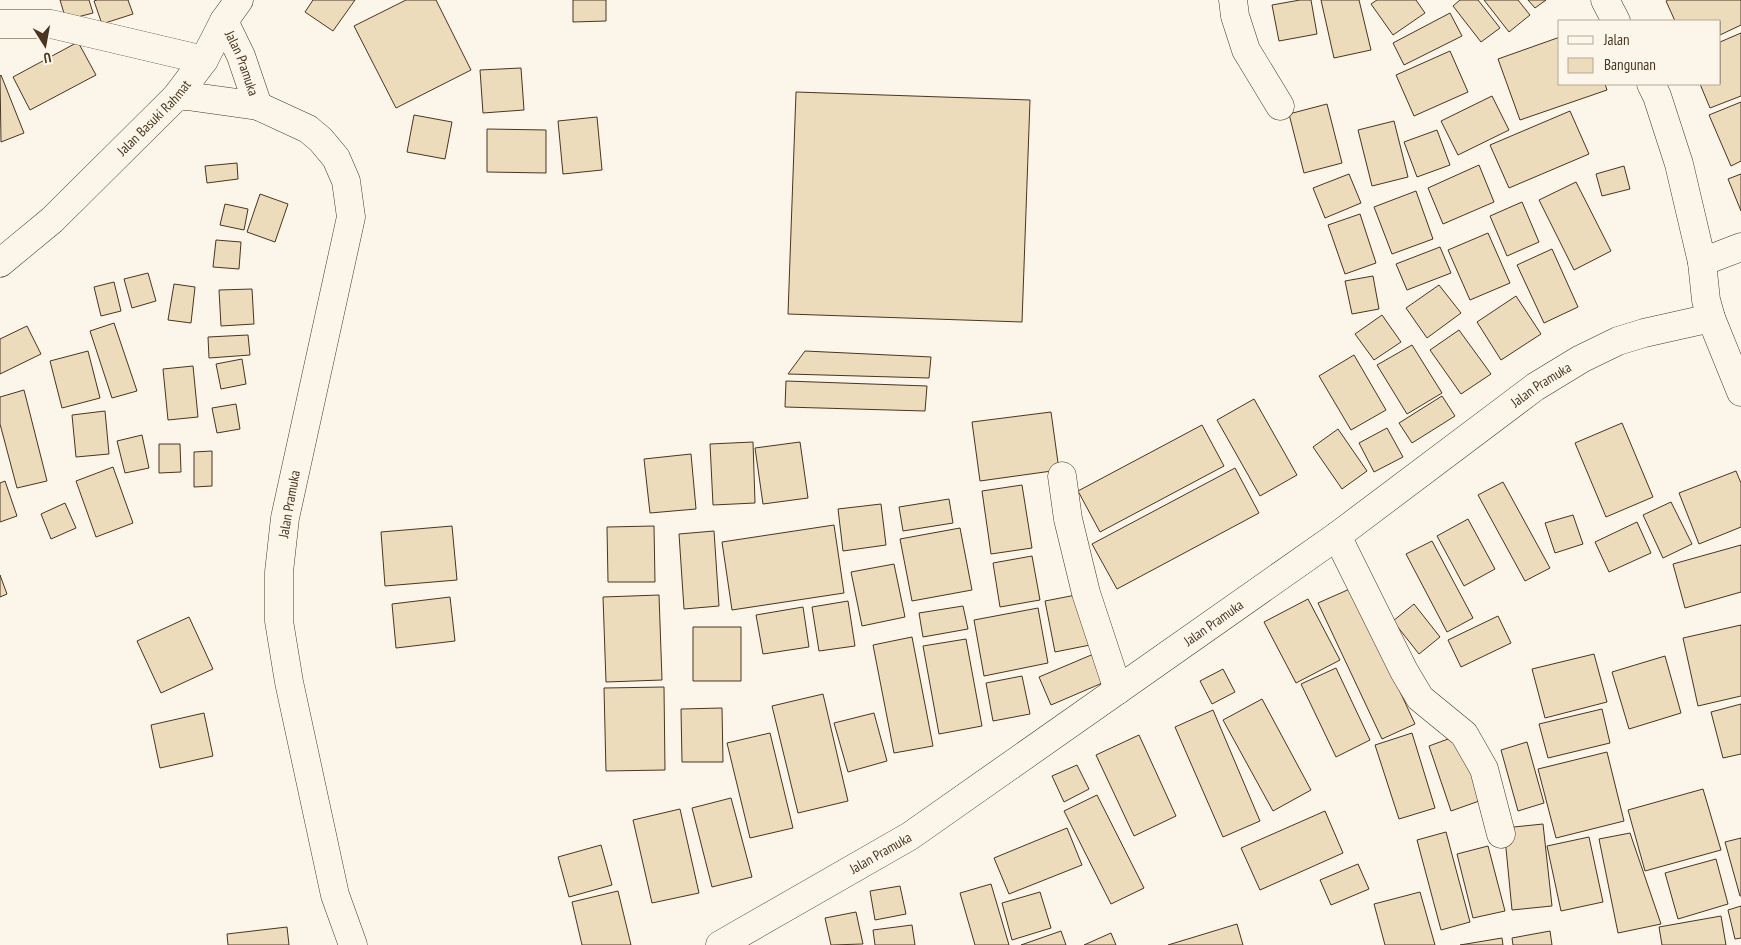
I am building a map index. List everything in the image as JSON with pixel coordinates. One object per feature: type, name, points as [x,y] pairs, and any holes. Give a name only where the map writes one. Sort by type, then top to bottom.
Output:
[{"type":"main road","points":[[1233,0],[1246,50],[1280,106]]},
{"type":"main road","points":[[1605,0],[1615,20]]},
{"type":"main road","name":"Jalan Basuki Rahmat","points":[[0,263],[52,220],[176,97],[204,60],[232,11]]},
{"type":"main road","name":"Jalan Pramuka","points":[[232,11],[242,56],[258,106]]},
{"type":"main road","points":[[0,24],[52,24],[204,60]]},
{"type":"main road","points":[[1652,85],[1657,96],[1679,164],[1702,262],[1706,300],[1711,318],[1741,392]]},
{"type":"main road","name":"Jalan Pramuka","points":[[176,97],[187,96],[258,106],[308,129],[321,140],[336,158],[346,181],[351,217],[285,518],[279,582],[279,621],[288,682],[335,895],[353,945]]},
{"type":"main road","name":"Jalan Basuki Rahmat","points":[[0,241],[52,220]]},
{"type":"main road","points":[[1702,262],[1741,247]]},
{"type":"main road","name":"Jalan Pramuka","points":[[720,945],[910,836],[1337,536],[1535,387],[1581,359],[1618,341],[1644,333],[1711,318]]},
{"type":"main road","points":[[1062,476],[1068,519],[1086,593],[1118,690]]},
{"type":"main road","points":[[1337,536],[1404,671],[1420,698],[1464,734],[1484,769],[1501,834]]},
{"type":"building","points":[[60,0],[89,0],[93,13],[66,20]]},
{"type":"building","points":[[128,0],[133,14],[102,24],[94,1]]},
{"type":"building","points":[[313,0],[355,0],[333,31],[305,12]]},
{"type":"building","points":[[406,0],[436,0],[471,70],[396,108],[354,26]]},
{"type":"building","points":[[573,0],[606,0],[606,21],[573,22]]},
{"type":"building","points":[[1311,0],[1317,34],[1279,41],[1272,5]]},
{"type":"building","points":[[1321,0],[1359,0],[1371,50],[1334,58]]},
{"type":"building","points":[[1377,0],[1416,0],[1425,13],[1393,35],[1371,4]]},
{"type":"building","points":[[1460,0],[1478,0],[1500,28],[1481,42],[1453,6]]},
{"type":"building","points":[[1484,0],[1518,0],[1530,15],[1509,32]]},
{"type":"building","points":[[1528,0],[1546,0],[1535,8]]},
{"type":"building","points":[[1741,0],[1741,25],[1721,35],[1721,20],[1675,20],[1666,1]]},
{"type":"building","points":[[1450,13],[1462,36],[1404,65],[1393,43]]},
{"type":"building","points":[[1741,33],[1741,96],[1710,108],[1700,85],[1721,85],[1721,42]]},
{"type":"building","points":[[1558,38],[1558,85],[1605,85],[1607,90],[1520,120],[1498,59]]},
{"type":"building","points":[[78,42],[96,75],[30,110],[13,77]]},
{"type":"building","points":[[1450,51],[1468,92],[1414,116],[1396,75]]},
{"type":"building","points":[[521,68],[524,110],[483,113],[480,70]]},
{"type":"building","points":[[0,76],[24,133],[1,142]]},
{"type":"building","points":[[796,92],[1030,100],[1022,322],[788,314]]},
{"type":"building","points":[[1492,96],[1509,130],[1458,155],[1441,121]]},
{"type":"building","points":[[1741,102],[1741,161],[1731,166],[1709,115]]},
{"type":"building","points":[[1327,104],[1342,163],[1304,173],[1289,114]]},
{"type":"building","points":[[1570,111],[1589,154],[1509,188],[1490,145]]},
{"type":"building","points":[[414,115],[452,122],[445,159],[407,152]]},
{"type":"building","points":[[597,117],[602,170],[563,174],[558,121]]},
{"type":"building","points":[[1394,121],[1408,177],[1372,186],[1358,130]]},
{"type":"building","points":[[487,129],[546,130],[546,173],[487,172]]},
{"type":"building","points":[[1437,130],[1450,165],[1417,177],[1404,142]]},
{"type":"building","points":[[237,163],[238,179],[207,183],[205,166]]},
{"type":"building","points":[[1479,165],[1494,202],[1443,224],[1428,188]]},
{"type":"building","points":[[1624,166],[1630,189],[1602,196],[1596,174]]},
{"type":"building","points":[[1349,174],[1361,203],[1325,218],[1313,188]]},
{"type":"building","points":[[1741,174],[1741,211],[1728,179]]},
{"type":"building","points":[[1576,182],[1611,251],[1574,270],[1539,200]]},
{"type":"building","points":[[1416,191],[1433,239],[1392,254],[1374,207]]},
{"type":"building","points":[[260,194],[288,204],[275,242],[247,232]]},
{"type":"building","points":[[1522,202],[1539,242],[1507,256],[1490,216]]},
{"type":"building","points":[[225,204],[248,209],[244,230],[220,225]]},
{"type":"building","points":[[1360,214],[1376,263],[1345,274],[1328,225]]},
{"type":"building","points":[[1488,233],[1510,283],[1470,300],[1448,250]]},
{"type":"building","points":[[216,240],[241,242],[239,269],[213,267]]},
{"type":"building","points":[[1440,247],[1451,273],[1407,290],[1396,264]]},
{"type":"building","points":[[1552,249],[1578,307],[1544,323],[1517,265]]},
{"type":"building","points":[[148,273],[156,301],[132,308],[124,279]]},
{"type":"building","points":[[1373,276],[1379,309],[1352,314],[1345,281]]},
{"type":"building","points":[[114,282],[121,311],[101,316],[94,287]]},
{"type":"building","points":[[174,284],[195,287],[191,323],[168,320]]},
{"type":"building","points":[[1439,285],[1461,313],[1427,338],[1406,308]]},
{"type":"building","points":[[252,289],[254,324],[221,326],[219,290]]},
{"type":"building","points":[[1516,296],[1541,334],[1501,360],[1477,322]]},
{"type":"building","points":[[1382,315],[1401,342],[1374,360],[1355,334]]},
{"type":"building","points":[[114,323],[137,391],[112,398],[90,331]]},
{"type":"building","points":[[27,326],[41,354],[0,374],[0,339]]},
{"type":"building","points":[[1459,330],[1491,374],[1461,394],[1430,350]]},
{"type":"building","points":[[248,335],[250,355],[209,358],[208,337]]},
{"type":"building","points":[[1412,345],[1442,393],[1407,414],[1377,365]]},
{"type":"building","points":[[88,351],[100,398],[62,408],[50,361]]},
{"type":"building","points":[[805,351],[931,357],[929,378],[788,374]]},
{"type":"building","points":[[1354,355],[1386,410],[1351,430],[1319,376]]},
{"type":"building","points":[[242,359],[246,384],[221,389],[216,364]]},
{"type":"building","points":[[193,366],[198,417],[168,420],[163,369]]},
{"type":"building","points":[[786,381],[927,386],[925,411],[785,407]]},
{"type":"building","points":[[24,390],[47,481],[17,488],[0,424],[0,397]]},
{"type":"building","points":[[1442,396],[1455,416],[1412,443],[1399,423]]},
{"type":"building","points":[[1254,399],[1297,475],[1260,496],[1217,420]]},
{"type":"building","points":[[236,404],[240,429],[217,433],[212,408]]},
{"type":"building","points":[[105,411],[109,454],[76,457],[72,415]]},
{"type":"building","points":[[1051,412],[1059,470],[980,481],[972,422]]},
{"type":"building","points":[[1622,423],[1653,497],[1606,517],[1575,443]]},
{"type":"building","points":[[1202,425],[1224,466],[1100,532],[1078,491]]},
{"type":"building","points":[[1387,428],[1403,457],[1374,472],[1359,443]]},
{"type":"building","points":[[1338,429],[1367,471],[1342,489],[1313,447]]},
{"type":"building","points":[[142,435],[149,468],[125,473],[117,441]]},
{"type":"building","points":[[753,442],[755,503],[713,505],[710,444]]},
{"type":"building","points":[[800,442],[808,498],[763,504],[755,448]]},
{"type":"building","points":[[159,444],[180,444],[181,472],[159,473]]},
{"type":"building","points":[[212,451],[212,486],[194,487],[194,452]]},
{"type":"building","points":[[691,454],[696,509],[650,513],[644,459]]},
{"type":"building","points":[[113,467],[133,523],[96,537],[76,481]]},
{"type":"building","points":[[1235,468],[1259,513],[1117,589],[1092,544]]},
{"type":"building","points":[[1736,471],[1741,483],[1741,527],[1699,544],[1679,493]]},
{"type":"building","points":[[5,481],[17,516],[0,522],[0,483]]},
{"type":"building","points":[[1503,482],[1550,568],[1525,581],[1478,495]]},
{"type":"building","points":[[1022,485],[1032,548],[991,554],[982,491]]},
{"type":"building","points":[[949,499],[953,523],[903,531],[899,507]]},
{"type":"building","points":[[1671,502],[1692,544],[1663,558],[1643,515]]},
{"type":"building","points":[[65,503],[76,528],[51,539],[41,514]]},
{"type":"building","points":[[881,504],[886,545],[843,551],[838,509]]},
{"type":"building","points":[[1573,515],[1583,544],[1555,553],[1545,523]]},
{"type":"building","points":[[1468,519],[1495,569],[1464,586],[1437,536]]},
{"type":"building","points":[[1637,522],[1651,553],[1609,572],[1595,542]]},
{"type":"building","points":[[834,525],[844,593],[732,610],[722,542]]},
{"type":"building","points":[[452,526],[457,580],[385,586],[381,532]]},
{"type":"building","points":[[654,526],[655,582],[608,582],[607,527]]},
{"type":"building","points":[[960,528],[972,590],[912,601],[900,539]]},
{"type":"building","points":[[714,531],[719,606],[684,609],[679,534]]},
{"type":"building","points":[[1432,541],[1473,618],[1447,632],[1406,554]]},
{"type":"building","points":[[1741,545],[1741,592],[1685,608],[1673,564]]},
{"type":"building","points":[[1032,556],[1040,600],[1000,607],[993,563]]},
{"type":"building","points":[[894,564],[905,617],[862,626],[851,572]]},
{"type":"building","points":[[0,575],[7,594],[0,597]]},
{"type":"building","points":[[1352,588],[1415,724],[1382,739],[1318,603]]},
{"type":"building","points":[[1081,594],[1090,645],[1055,652],[1045,601]]},
{"type":"building","points":[[659,595],[662,680],[606,682],[603,597]]},
{"type":"building","points":[[450,597],[455,641],[396,648],[392,604]]},
{"type":"building","points":[[1308,599],[1340,660],[1296,683],[1264,622]]},
{"type":"building","points":[[848,601],[855,646],[819,651],[812,607]]},
{"type":"building","points":[[1414,604],[1440,637],[1419,654],[1393,621]]},
{"type":"building","points":[[963,606],[968,629],[923,637],[919,613]]},
{"type":"building","points":[[803,607],[809,647],[763,654],[756,615]]},
{"type":"building","points":[[1038,608],[1048,663],[984,676],[974,620]]},
{"type":"building","points":[[1498,616],[1511,643],[1461,667],[1448,640]]},
{"type":"building","points":[[189,617],[213,669],[161,693],[137,641]]},
{"type":"building","points":[[1741,625],[1741,696],[1698,706],[1683,638]]},
{"type":"building","points":[[693,627],[741,627],[741,681],[693,681]]},
{"type":"building","points":[[912,637],[933,746],[894,753],[873,645]]},
{"type":"building","points":[[966,639],[982,726],[939,734],[923,646]]},
{"type":"building","points":[[1096,653],[1107,681],[1051,705],[1039,677]]},
{"type":"building","points":[[1594,654],[1607,702],[1545,718],[1532,669]]},
{"type":"building","points":[[1665,656],[1681,713],[1629,729],[1612,672]]},
{"type":"building","points":[[1336,668],[1370,740],[1336,757],[1301,684]]},
{"type":"building","points":[[1223,669],[1235,692],[1212,704],[1200,681]]},
{"type":"building","points":[[1022,676],[1030,714],[993,721],[986,683]]},
{"type":"building","points":[[664,687],[665,770],[606,771],[604,688]]},
{"type":"building","points":[[823,694],[848,801],[798,813],[772,706]]},
{"type":"building","points":[[1262,699],[1311,790],[1273,811],[1223,720]]},
{"type":"building","points":[[1741,704],[1741,754],[1723,758],[1711,712]]},
{"type":"building","points":[[722,708],[723,762],[682,762],[681,709]]},
{"type":"building","points":[[1602,709],[1610,743],[1548,758],[1539,724]]},
{"type":"building","points":[[1213,710],[1260,821],[1223,837],[1175,727]]},
{"type":"building","points":[[204,713],[213,756],[160,768],[151,725]]},
{"type":"building","points":[[874,713],[887,761],[848,772],[834,723]]},
{"type":"building","points":[[770,733],[793,828],[750,838],[727,743]]},
{"type":"building","points":[[1412,733],[1435,808],[1399,819],[1375,745]]},
{"type":"building","points":[[1139,735],[1176,816],[1134,836],[1096,755]]},
{"type":"building","points":[[1459,735],[1482,800],[1451,811],[1429,746]]},
{"type":"building","points":[[1527,742],[1544,803],[1518,811],[1501,750]]},
{"type":"building","points":[[1607,752],[1624,821],[1556,838],[1538,769]]},
{"type":"building","points":[[1077,765],[1089,789],[1064,802],[1052,776]]},
{"type":"building","points":[[1703,789],[1721,850],[1645,871],[1628,810]]},
{"type":"building","points":[[1097,795],[1144,888],[1111,904],[1064,811]]},
{"type":"building","points":[[731,798],[752,877],[712,887],[692,808]]},
{"type":"building","points":[[680,809],[699,893],[652,903],[633,820]]},
{"type":"building","points":[[1325,811],[1343,853],[1260,890],[1241,848]]},
{"type":"building","points":[[1543,824],[1552,906],[1512,910],[1504,828]]},
{"type":"building","points":[[1067,828],[1082,865],[1009,894],[994,858]]},
{"type":"building","points":[[1446,832],[1470,922],[1441,930],[1417,840]]},
{"type":"building","points":[[1630,833],[1661,924],[1618,933],[1599,839]]},
{"type":"building","points":[[1589,837],[1603,902],[1561,911],[1547,846]]},
{"type":"building","points":[[1741,838],[1741,896],[1740,896],[1725,842]]},
{"type":"building","points":[[601,845],[612,885],[569,897],[558,857]]},
{"type":"building","points":[[1488,846],[1505,911],[1473,918],[1457,854]]},
{"type":"building","points":[[1716,859],[1728,904],[1678,919],[1665,873]]},
{"type":"building","points":[[1358,864],[1369,889],[1331,905],[1320,880]]},
{"type":"building","points":[[991,884],[1009,945],[975,945],[960,893]]},
{"type":"building","points":[[900,886],[906,914],[875,920],[870,891]]},
{"type":"building","points":[[618,891],[631,945],[582,945],[572,902]]},
{"type":"building","points":[[1040,892],[1051,928],[1012,940],[1002,903]]},
{"type":"building","points":[[1420,892],[1435,945],[1385,945],[1374,904]]},
{"type":"building","points":[[1741,906],[1741,938],[1735,939],[1728,910]]},
{"type":"building","points":[[856,912],[863,944],[831,945],[825,918]]},
{"type":"building","points":[[1721,916],[1726,945],[1662,945],[1659,927]]},
{"type":"building","points":[[1237,924],[1243,945],[1168,945]]},
{"type":"building","points":[[912,925],[915,945],[875,945],[873,930]]},
{"type":"building","points":[[287,927],[289,945],[228,945],[227,934]]},
{"type":"building","points":[[1061,931],[1066,945],[1021,945]]},
{"type":"building","points":[[1550,931],[1552,945],[1513,945],[1512,938]]},
{"type":"building","points":[[1111,933],[1116,945],[1084,945]]},
{"type":"building","points":[[1502,938],[1503,945],[1460,945]]}]
